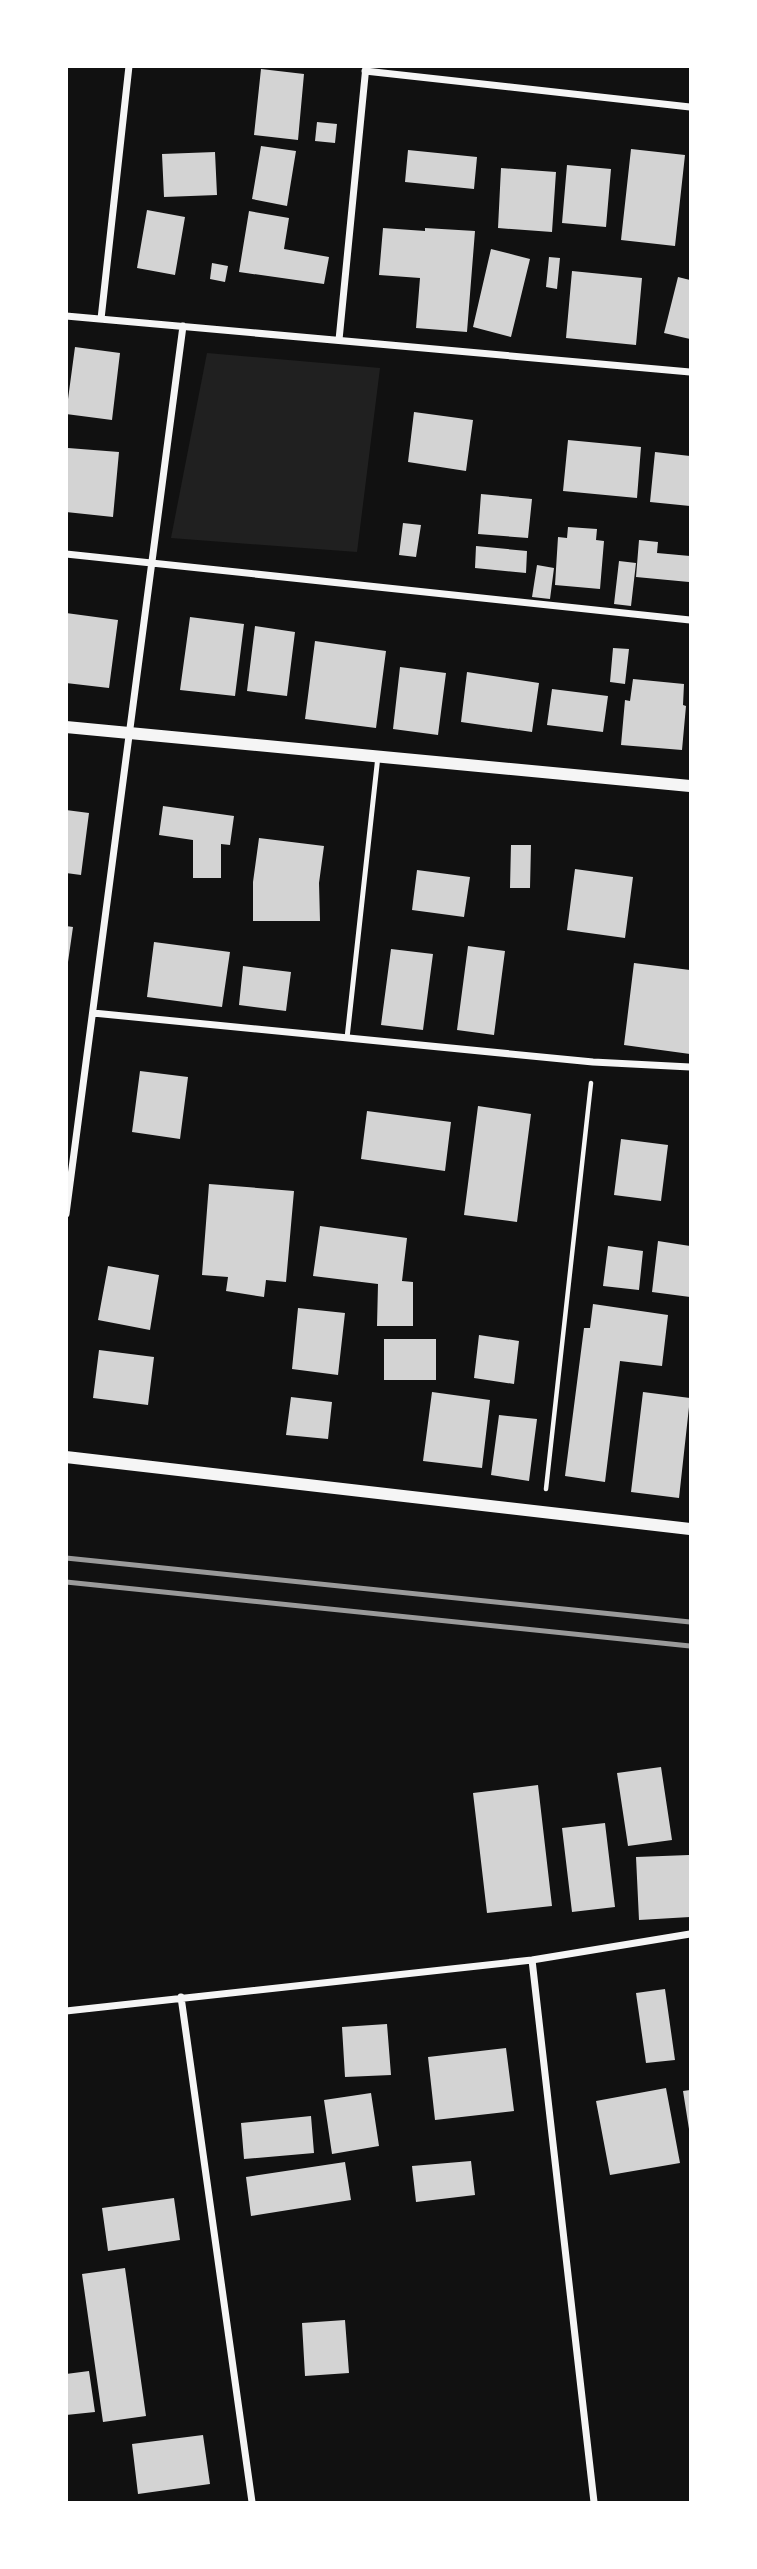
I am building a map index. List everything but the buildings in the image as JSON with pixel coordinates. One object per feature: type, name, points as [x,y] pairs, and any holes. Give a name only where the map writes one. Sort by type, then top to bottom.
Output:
[{"type":"street","points":[[101,319],[130,66]]},
{"type":"street","points":[[339,340],[365,69],[691,107]]},
{"type":"street","points":[[66,316],[691,372]]},
{"type":"street","points":[[66,1214],[70,1156],[93,1013],[183,326]]},
{"type":"street","points":[[66,554],[691,620]]},
{"type":"street","points":[[66,727],[691,786]]},
{"type":"street","points":[[93,1013],[593,1062],[691,1067]]},
{"type":"street","points":[[66,1457],[691,1529]]},
{"type":"street","points":[[66,2011],[532,1960],[691,1934]]},
{"type":"street","points":[[532,1960],[594,2502]]},
{"type":"street","points":[[181,1997],[252,2502]]},
{"type":"lane","points":[[347,1038],[378,756]]},
{"type":"path","points":[[543,1512],[593,1062]]},
{"type":"shaded area","points":[[207,353],[380,368],[357,552],[171,538]]},
{"type":"railway","points":[[66,1558],[690,1622]]},
{"type":"railway","points":[[66,1582],[690,1646]]}]
